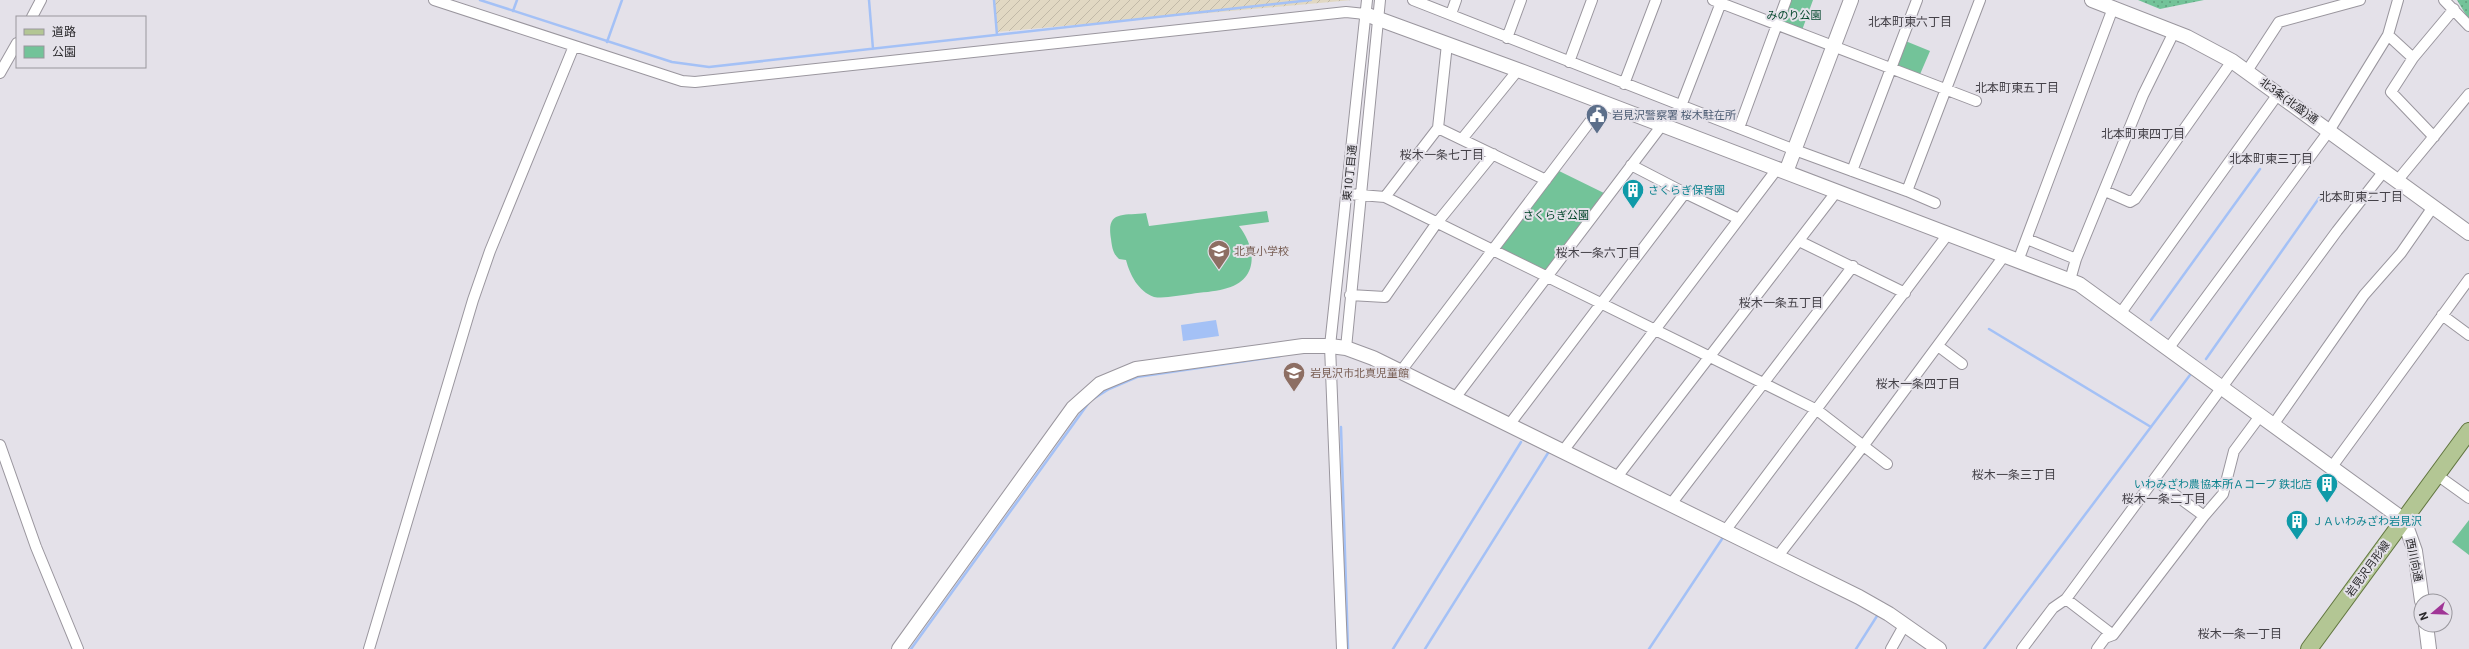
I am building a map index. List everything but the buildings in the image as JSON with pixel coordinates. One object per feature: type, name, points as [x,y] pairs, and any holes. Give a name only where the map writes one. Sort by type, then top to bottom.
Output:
[{"type":"main road","name":"岩見沢月形線","points":[[2309,649],[2469,431]]},
{"type":"street","points":[[33,16],[41,0]]},
{"type":"street","points":[[434,0],[682,81],[695,82],[1346,12],[1372,16],[1518,70],[2079,284],[2404,520]]},
{"type":"street","name":"東10丁目通","points":[[1342,649],[1330,346],[1348,194],[1372,16],[1367,0]]},
{"type":"street","points":[[1346,348],[1360,196],[1372,16],[1380,0]]},
{"type":"street","points":[[1413,0],[1624,84],[1794,150],[1907,191],[1935,203]]},
{"type":"street","points":[[1451,14],[1456,0]]},
{"type":"street","points":[[1507,38],[1521,0]]},
{"type":"street","points":[[1569,62],[1592,0]]},
{"type":"street","points":[[1624,84],[1656,0]]},
{"type":"street","points":[[1739,128],[1786,0]]},
{"type":"street","points":[[1563,451],[1739,219],[1782,171],[1794,150],[1851,0]]},
{"type":"street","points":[[1852,171],[1917,0]]},
{"type":"street","points":[[1907,191],[1980,0]]},
{"type":"street","name":"北3条(北盛)通","points":[[2092,0],[2206,45],[2232,61],[2469,233]]},
{"type":"street","points":[[2247,71],[2279,22],[2360,0]]},
{"type":"street","points":[[2168,349],[2329,131],[2388,35],[2398,0]]},
{"type":"street","points":[[2444,0],[2454,8],[2469,26]]},
{"type":"street","points":[[1681,106],[1719,1],[1834,48],[1976,101]]},
{"type":"street","points":[[2018,261],[2113,8]]},
{"type":"street","points":[[2434,137],[2391,92],[2413,58],[2454,8]]},
{"type":"street","points":[[2070,280],[2076,259],[2143,95],[2174,32]]},
{"type":"street","points":[[2388,35],[2413,58]]},
{"type":"street","points":[[1385,197],[1438,128],[1447,44]]},
{"type":"street","points":[[0,73],[16,45]]},
{"type":"street","points":[[369,649],[473,300],[498,229],[574,46]]},
{"type":"street","points":[[2105,191],[2130,202],[2136,198],[2232,61]]},
{"type":"street","points":[[1462,139],[1518,70]]},
{"type":"street","points":[[2120,314],[2278,94]]},
{"type":"street","points":[[2397,181],[2469,94]]},
{"type":"street","points":[[1401,371],[1604,103]]},
{"type":"street","points":[[1454,398],[1662,125]]},
{"type":"street","points":[[1438,128],[1546,180]]},
{"type":"street","points":[[1350,295],[1385,297],[1436,224],[1493,154]]},
{"type":"street","points":[[1631,165],[1739,219]]},
{"type":"street","points":[[2022,649],[2053,608],[2066,599],[2337,231],[2384,171]]},
{"type":"street","points":[[1616,477],[1836,191]]},
{"type":"street","points":[[1509,425],[1600,303],[1685,193]]},
{"type":"street","points":[[1348,194],[1385,197],[1492,252],[1600,303],[1817,410],[1887,464]]},
{"type":"street","points":[[2272,425],[2364,295],[2400,253],[2433,206]]},
{"type":"street","points":[[1725,531],[1948,234]]},
{"type":"street","points":[[2027,239],[2076,259]]},
{"type":"street","points":[[1799,241],[1853,266],[1904,293]]},
{"type":"street","points":[[1778,556],[1864,445],[2004,256]]},
{"type":"street","points":[[1671,504],[1853,266]]},
{"type":"street","points":[[2331,468],[2469,279]]},
{"type":"street","points":[[2442,315],[2469,335]]},
{"type":"street","points":[[899,649],[1073,408],[1100,384],[1136,369],[1303,346],[1330,346],[1346,348],[1401,371],[1859,597],[1904,624],[1939,649]]},
{"type":"street","points":[[1938,346],[1962,364]]},
{"type":"street","points":[[2097,649],[2105,638],[2113,635],[2204,516],[2224,494],[2234,451],[2260,416]]},
{"type":"street","points":[[0,445],[36,546],[78,649]]},
{"type":"street","points":[[2437,475],[2469,498]]},
{"type":"street","points":[[2155,480],[2204,516]]},
{"type":"street","name":"西川向通","points":[[2404,520],[2415,551],[2421,593]]},
{"type":"street","points":[[2066,599],[2113,635]]},
{"type":"street","points":[[1890,649],[1904,624]]},
{"type":"street","points":[[2427,633],[2429,649]]},
{"type":"shaded area","points":[[993,0],[1352,0],[997,32]]},
{"type":"green space","name":"みのり公園","points":[[1787,0],[1813,0],[1801,33],[1778,24]]},
{"type":"green space","points":[[2138,0],[2204,0],[2160,9]]},
{"type":"green space","points":[[2457,0],[2469,0],[2469,20]]},
{"type":"green space","points":[[1903,40],[1930,51],[1918,79],[1892,68]]},
{"type":"green space","name":"さくらぎ公園","points":[[1555,169],[1608,195],[1545,277],[1492,252]]},
{"type":"green space","points":[[1267,211],[1269,222],[1239,226],[1249,244],[1251,263],[1249,272],[1244,279],[1235,285],[1220,290],[1167,297],[1154,297],[1139,287],[1132,277],[1126,260],[1119,259],[1115,255],[1112,248],[1110,230],[1111,223],[1118,216],[1146,213],[1149,226]]},
{"type":"green space","points":[[2469,520],[2469,555],[2452,542]]},
{"type":"water","points":[[1216,320],[1219,336],[1183,341],[1181,325]]},
{"type":"waterway","points":[[480,0],[672,62],[709,67],[1311,0]]},
{"type":"waterway","points":[[513,11],[517,0]]},
{"type":"waterway","points":[[607,42],[622,0]]},
{"type":"waterway","points":[[869,0],[873,49]]},
{"type":"waterway","points":[[994,0],[997,35]]},
{"type":"waterway","points":[[2151,320],[2260,169]]},
{"type":"waterway","points":[[2206,359],[2324,191]]},
{"type":"waterway","points":[[1989,329],[2151,427]]},
{"type":"waterway","points":[[911,649],[1090,401],[1109,389],[1137,377],[1280,356]]},
{"type":"waterway","points":[[1984,649],[2190,375]]},
{"type":"waterway","points":[[1341,427],[1348,649]]},
{"type":"waterway","points":[[1393,649],[1521,442]]},
{"type":"waterway","points":[[1425,649],[1548,453]]},
{"type":"waterway","points":[[1649,649],[1722,539]]},
{"type":"waterway","points":[[1856,649],[1877,616]]},
{"type":"place","name":"岩見沢警察署 桜木駐在所","points":[[1597,134]]},
{"type":"place","name":"さくらぎ保育園","points":[[1633,210]]},
{"type":"place","name":"北真小学校","points":[[1219,270]]},
{"type":"place","name":"岩見沢市北真児童館","points":[[1294,392]]},
{"type":"place","name":"いわみざわ農協本所Ａコープ 鉄北店","points":[[2327,504]]},
{"type":"place","name":"ＪＡいわみざわ岩見沢","points":[[2297,540]]},
{"type":"district","name":"北本町東六丁目","points":[[1910,22]]},
{"type":"district","name":"北本町東五丁目","points":[[2017,88]]},
{"type":"district","name":"北本町東四丁目","points":[[2143,134]]},
{"type":"district","name":"桜木一条七丁目","points":[[1442,155]]},
{"type":"district","name":"北本町東三丁目","points":[[2271,159]]},
{"type":"district","name":"北本町東二丁目","points":[[2361,197]]},
{"type":"district","name":"桜木一条六丁目","points":[[1598,253]]},
{"type":"district","name":"桜木一条五丁目","points":[[1781,303]]},
{"type":"district","name":"桜木一条四丁目","points":[[1918,384]]},
{"type":"district","name":"桜木一条三丁目","points":[[2014,475]]},
{"type":"district","name":"桜木一条二丁目","points":[[2164,499]]},
{"type":"district","name":"桜木一条一丁目","points":[[2240,634]]}]
